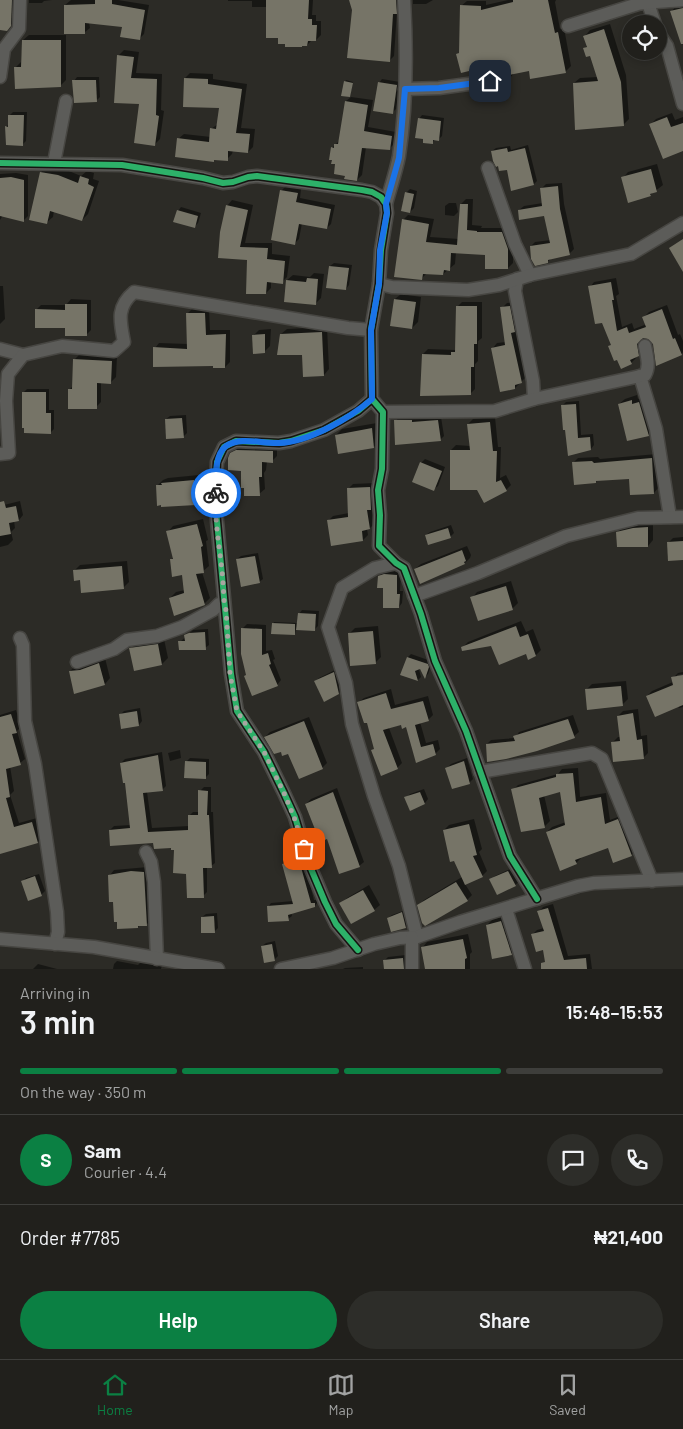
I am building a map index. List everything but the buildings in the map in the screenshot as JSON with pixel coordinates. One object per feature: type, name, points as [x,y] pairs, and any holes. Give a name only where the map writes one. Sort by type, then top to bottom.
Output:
[{"type":"street","points":[[0,77],[4,49],[18,29],[20,0]]},
{"type":"street","points":[[404,0],[406,39],[405,89],[399,158],[386,204],[387,213],[380,250],[379,284],[371,330],[372,399],[383,412],[382,469],[378,490],[380,514],[379,546],[396,563],[404,568],[435,661],[466,731],[510,856],[537,899]]},
{"type":"street","points":[[568,26],[648,1],[664,3],[683,0]]},
{"type":"street","points":[[648,1],[652,15]]},
{"type":"street","points":[[667,46],[683,104]]},
{"type":"street","points":[[405,89],[439,88],[490,81]]},
{"type":"street","points":[[54,163],[66,101]]},
{"type":"street","points":[[0,163],[54,163],[141,167],[223,183],[257,176],[372,192],[381,197],[386,204]]},
{"type":"street","points":[[488,168],[515,244],[523,277],[515,291],[533,381],[534,399]]},
{"type":"street","points":[[379,284],[392,287],[468,290],[499,285],[523,277],[631,254],[683,223]]},
{"type":"street","points":[[0,350],[23,355],[62,346],[114,351],[124,342],[120,319],[125,300],[134,292],[348,328],[371,330]]},
{"type":"street","points":[[383,412],[495,411],[534,399],[645,375],[648,370],[645,346]]},
{"type":"street","points":[[0,454],[9,453],[6,401],[8,374],[23,355]]},
{"type":"street","points":[[640,376],[656,428],[670,518]]},
{"type":"street","points":[[358,950],[336,924],[309,864],[284,793],[264,752],[237,711],[230,674],[215,499],[217,462],[224,447],[236,441],[279,443],[291,441],[324,430],[358,411],[372,399]]},
{"type":"street","points":[[414,596],[478,573],[566,536],[638,518],[683,517]]},
{"type":"street","points":[[396,563],[375,568],[342,588],[328,627],[346,683],[352,724],[374,796],[399,866],[415,937],[412,969]]},
{"type":"street","points":[[78,662],[114,649],[127,640],[157,636],[182,627],[213,610],[219,604],[224,605]]},
{"type":"street","points":[[20,638],[23,645],[25,721],[35,764],[57,912],[58,932],[56,944]]},
{"type":"street","points":[[480,772],[592,753],[602,759],[652,881]]},
{"type":"street","points":[[146,852],[151,862],[154,882],[157,959]]},
{"type":"street","points":[[281,969],[333,958],[400,938],[415,937],[578,886],[594,883],[683,879]]},
{"type":"street","points":[[506,909],[525,969]]},
{"type":"street","points":[[0,939],[94,947],[218,969]]},
{"type":"cycle path","points":[[0,163],[122,165],[223,183],[257,176],[362,190],[372,192],[381,197],[386,204],[387,213],[381,250],[379,284],[371,330],[372,399],[383,412],[382,469],[378,490],[380,515],[379,546],[396,563],[404,568],[421,614],[435,661],[466,731],[510,856],[537,899]]},
{"type":"cycle path","points":[[358,950],[336,924],[309,864],[295,817],[284,793],[264,752],[237,711],[231,674],[215,499],[217,462],[224,447],[236,441],[279,443],[291,441],[324,430],[358,411],[372,399]]},
{"type":"way so far","points":[[216,493],[230,674],[237,711],[264,752],[284,793],[304,849]]},
{"type":"route","points":[[216,493],[217,462],[224,447],[236,441],[279,443],[291,441],[324,430],[358,411],[372,399],[371,330],[379,284],[380,250],[386,222],[386,204],[399,158],[405,89],[439,88],[490,81]]}]
